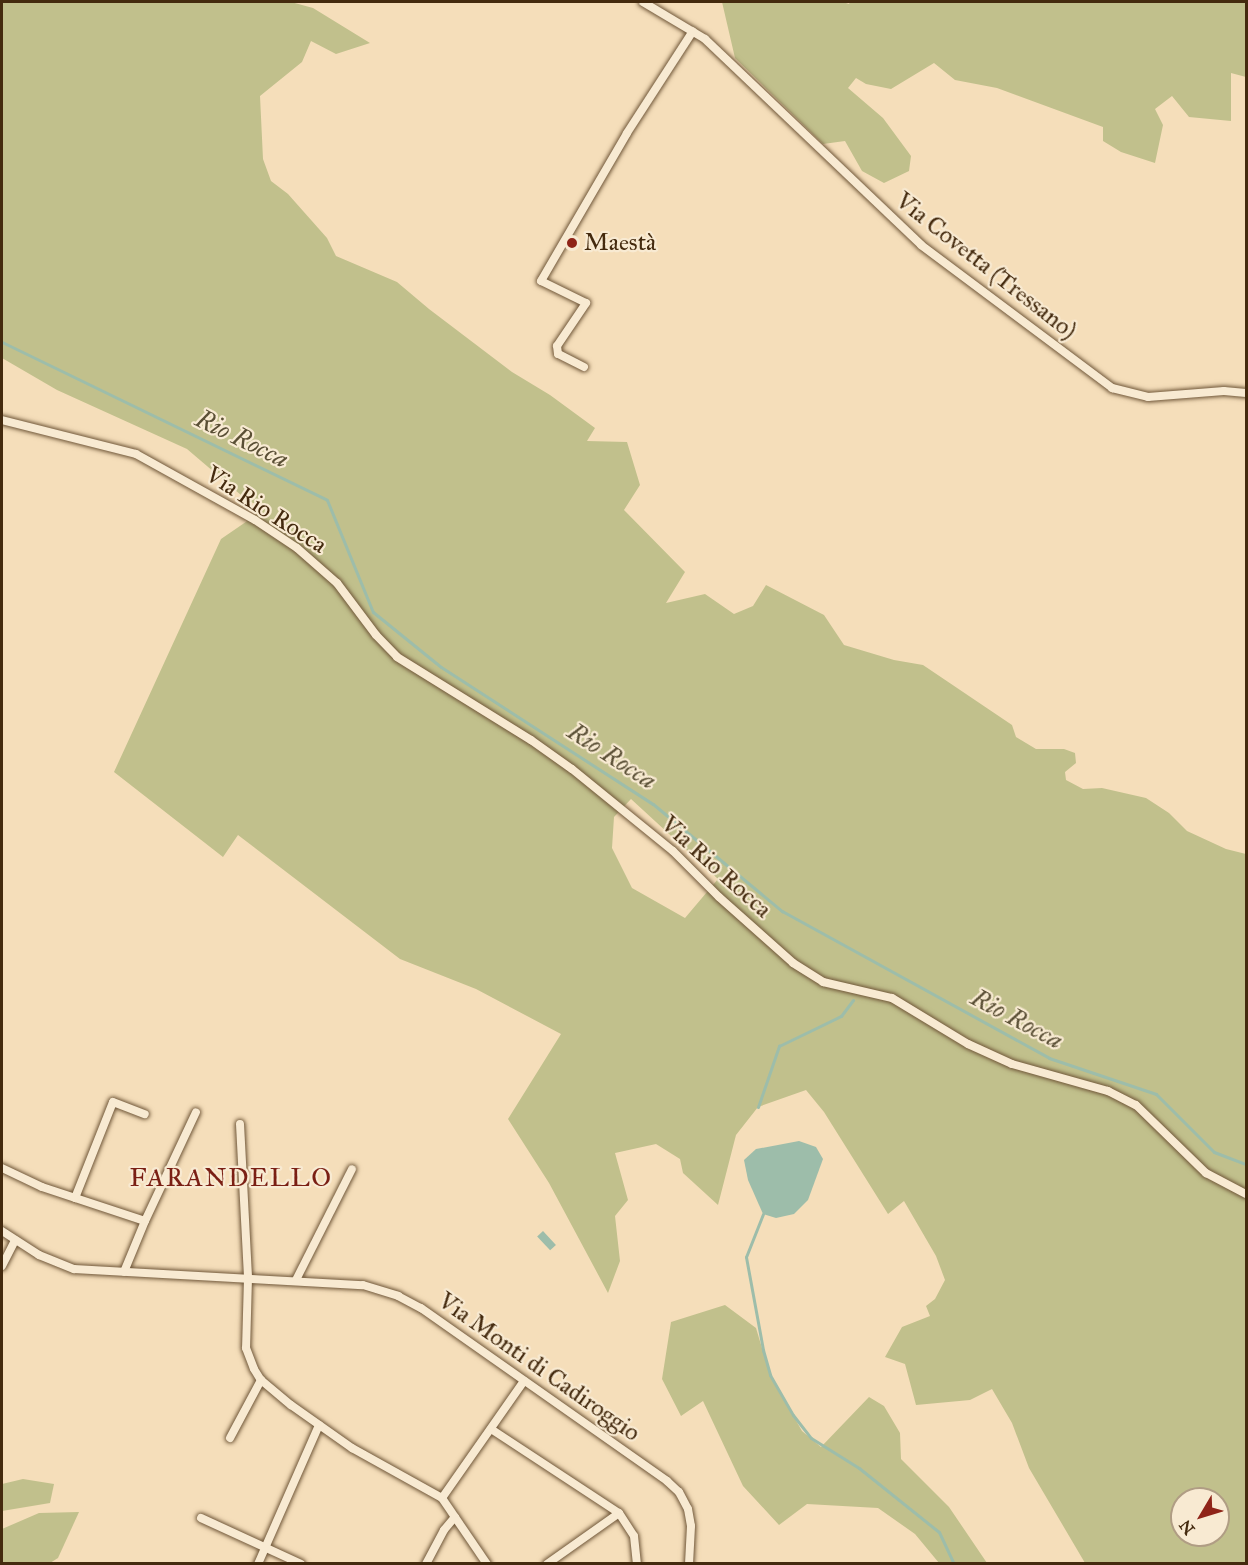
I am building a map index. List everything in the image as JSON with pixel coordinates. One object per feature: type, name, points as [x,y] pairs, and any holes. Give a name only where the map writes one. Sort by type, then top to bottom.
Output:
[{"type":"street","name":"Via Covetta (Tressano)","points":[[643,2],[705,39],[921,245],[1112,388],[1148,397],[1243,392]]},
{"type":"street","points":[[584,367],[558,354],[557,346],[586,303],[541,281],[627,133],[693,31]]},
{"type":"street","name":"Via Rio Rocca","points":[[2,420],[136,454],[255,520],[297,548],[337,583],[376,635],[396,657],[531,740],[572,769],[673,851],[719,897],[793,963],[823,982],[892,998],[968,1044],[1012,1064],[1108,1091],[1136,1105],[1206,1173],[1246,1194]]},
{"type":"street","points":[[75,1198],[113,1102],[145,1114]]},
{"type":"street","points":[[124,1272],[196,1112]]},
{"type":"street","points":[[240,1124],[248,1278],[246,1348],[249,1360],[261,1380],[319,1425],[360,1453],[441,1498],[487,1563]]},
{"type":"street","points":[[2,1168],[75,1198],[145,1221]]},
{"type":"street","points":[[296,1280],[316,1236],[352,1169]]},
{"type":"street","name":"Via Monti di Cadiroggio","points":[[2,1231],[39,1255],[74,1269],[363,1285],[398,1296],[421,1308],[631,1455],[679,1492],[688,1509],[691,1526],[689,1563]]},
{"type":"street","points":[[2,1266],[15,1240]]},
{"type":"street","points":[[230,1437],[261,1380]]},
{"type":"street","points":[[441,1498],[524,1381]]},
{"type":"street","points":[[258,1563],[319,1425]]},
{"type":"street","points":[[491,1429],[619,1513],[634,1536],[637,1563]]},
{"type":"street","points":[[547,1563],[619,1513]]},
{"type":"street","points":[[426,1563],[444,1530],[455,1517]]},
{"type":"street","points":[[201,1518],[302,1563]]},
{"type":"shaded area","points":[[2,2],[291,2],[313,8],[370,43],[336,54],[311,41],[302,62],[260,96],[263,159],[271,181],[288,194],[327,238],[336,256],[397,282],[512,372],[550,395],[595,428],[587,441],[627,442],[640,485],[624,510],[685,572],[666,603],[705,594],[734,614],[753,606],[766,585],[824,615],[844,645],[894,660],[923,665],[1012,725],[1016,737],[1036,749],[1064,749],[1075,753],[1076,763],[1065,772],[1066,780],[1083,789],[1102,788],[1146,798],[1169,813],[1187,831],[1226,849],[1246,854],[1246,1563],[1085,1563],[1029,1468],[1012,1423],[992,1389],[970,1400],[916,1405],[905,1364],[885,1357],[902,1327],[930,1316],[926,1306],[935,1299],[945,1280],[936,1256],[904,1201],[888,1214],[824,1112],[806,1090],[758,1107],[736,1135],[718,1205],[683,1173],[680,1159],[656,1144],[615,1153],[628,1200],[615,1216],[620,1261],[608,1293],[549,1183],[508,1119],[561,1034],[476,989],[400,959],[238,835],[223,857],[114,772],[221,539],[266,508],[248,501],[187,449],[57,390],[2,358]],"holes":[[[631,799],[718,879],[685,918],[632,888],[612,848],[614,817]]]},
{"type":"shaded area","points":[[722,2],[843,2],[849,4],[850,2],[1246,2],[1246,77],[1231,73],[1231,121],[1189,117],[1172,96],[1155,109],[1163,125],[1155,163],[1121,152],[1103,141],[1103,127],[997,88],[955,80],[934,63],[891,89],[866,84],[856,78],[848,88],[883,118],[911,156],[909,171],[884,183],[862,171],[845,141],[823,144],[735,58]]},
{"type":"shaded area","points":[[799,1141],[816,1147],[823,1159],[808,1200],[794,1214],[776,1218],[763,1214],[748,1180],[744,1160],[756,1149]]},
{"type":"shaded area","points":[[543,1231],[556,1245],[550,1250],[537,1236]]},
{"type":"shaded area","points":[[725,1305],[756,1328],[770,1375],[802,1431],[821,1447],[869,1397],[884,1406],[900,1433],[901,1459],[949,1507],[987,1563],[939,1563],[915,1534],[878,1508],[807,1504],[779,1525],[743,1486],[703,1401],[681,1416],[662,1379],[671,1322]]},
{"type":"shaded area","points":[[23,1479],[54,1484],[50,1503],[2,1511],[2,1484]]},
{"type":"shaded area","points":[[79,1512],[58,1558],[50,1563],[2,1563],[2,1529],[39,1513]]},
{"type":"waterway","name":"Rio Rocca","points":[[2,342],[327,500],[373,612],[441,667],[653,804],[782,911],[1049,1058],[1156,1094],[1214,1152],[1246,1164]]},
{"type":"waterway","points":[[758,1107],[779,1046],[841,1016],[853,1000]]},
{"type":"waterway","points":[[763,1214],[746,1257],[763,1350],[770,1375],[793,1415],[811,1438],[859,1468],[939,1532],[954,1564]]},
{"type":"place","name":"Maestà","points":[[572,243]]},
{"type":"district","name":"FARANDELLO","points":[[231,1178]]}]
